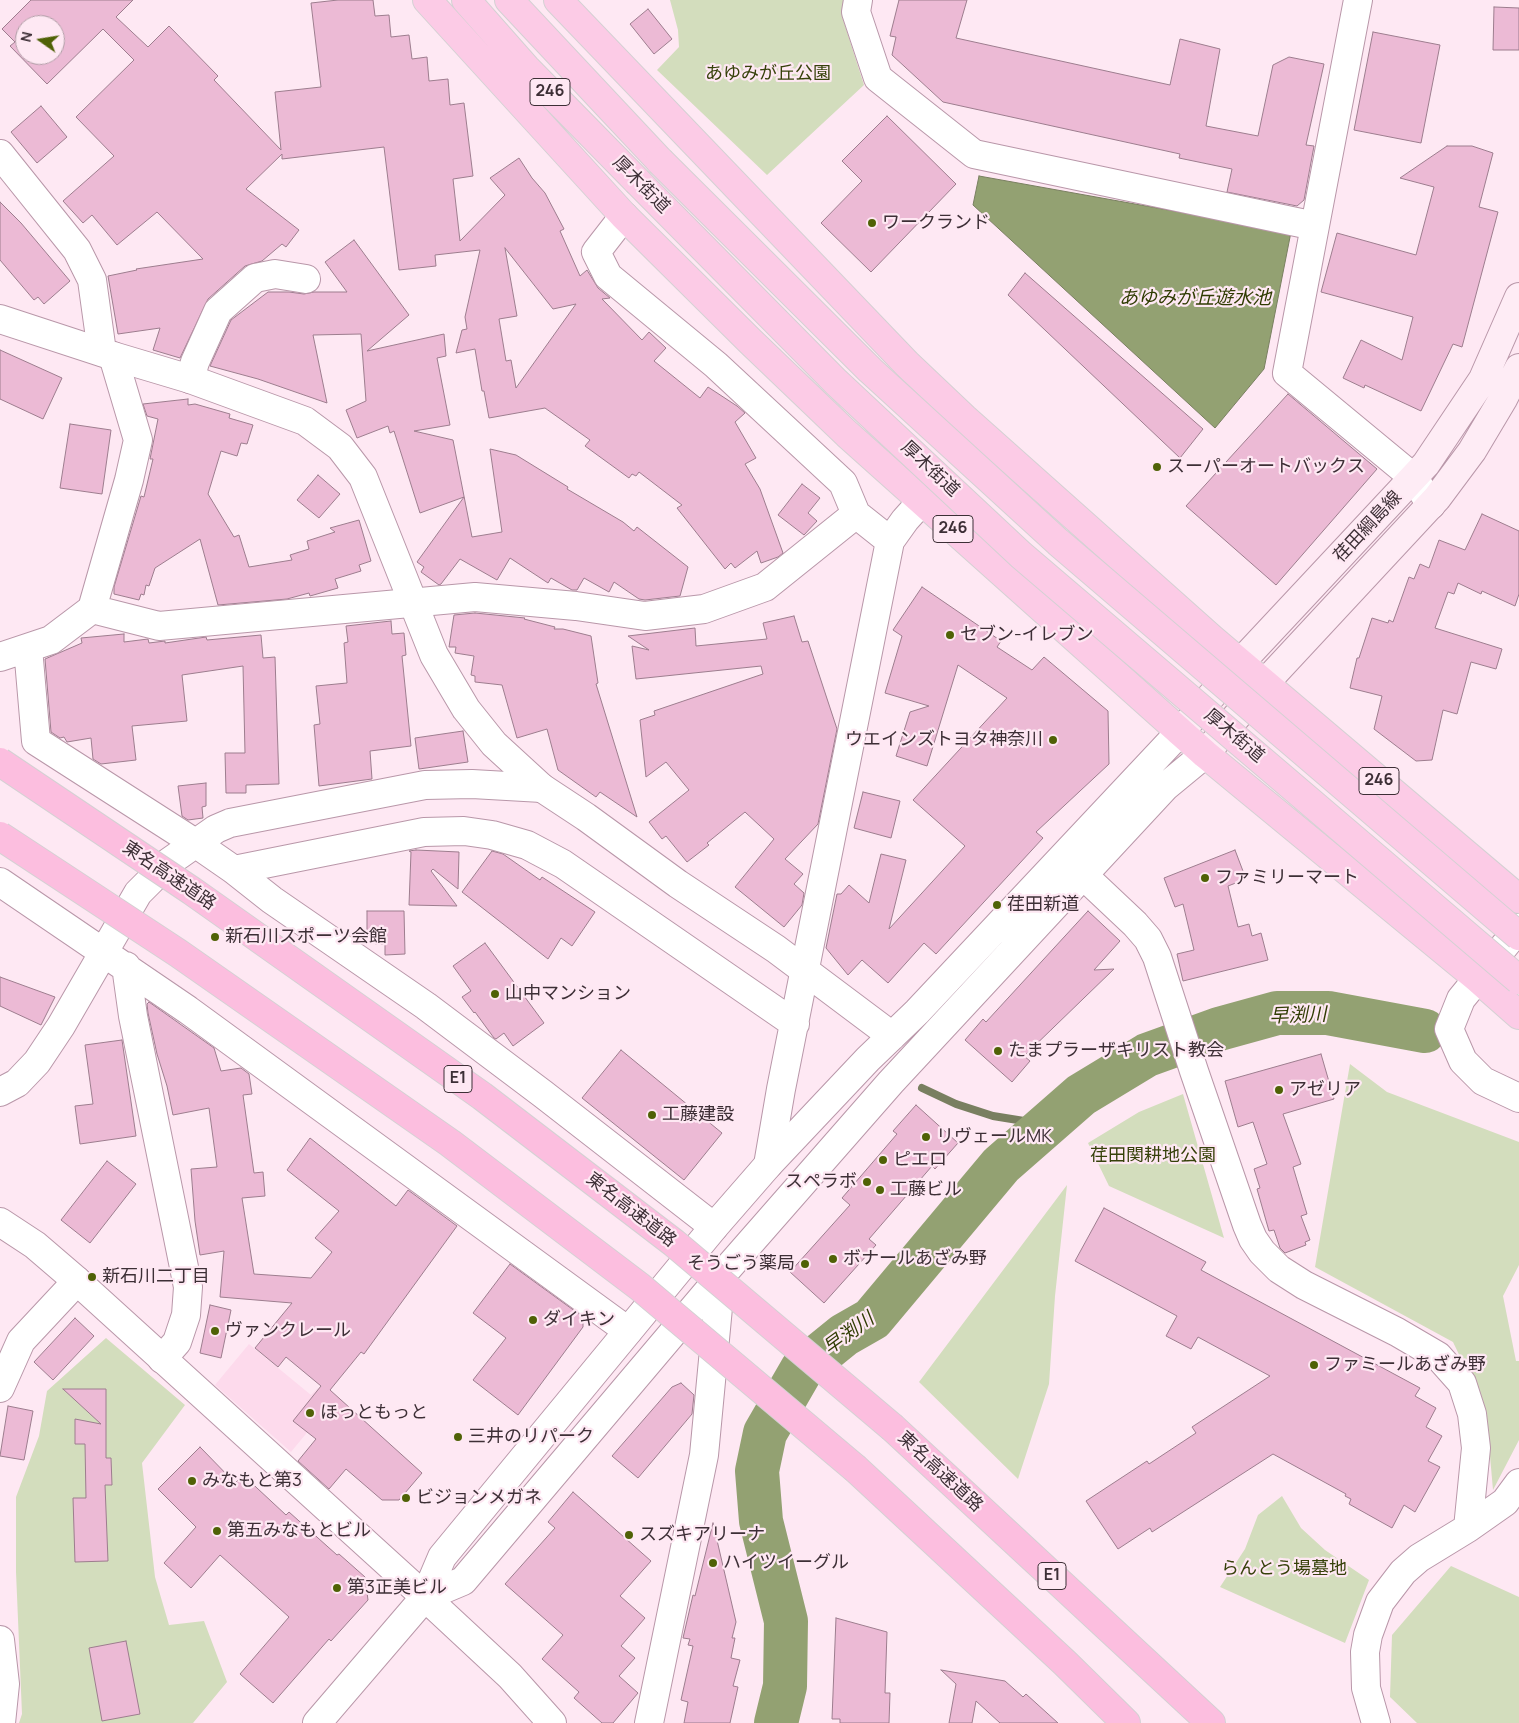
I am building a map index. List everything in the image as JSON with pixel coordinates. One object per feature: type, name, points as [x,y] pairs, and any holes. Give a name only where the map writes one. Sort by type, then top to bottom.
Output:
[{"type":"highway","name":"246","points":[[427,0],[624,216],[756,348],[847,434],[1205,754],[1477,978],[1519,1015]]},
{"type":"highway","name":"厚木街道","points":[[466,0],[526,68],[836,382],[1000,535],[1036,568],[1519,980]]},
{"type":"highway","name":"厚木街道","points":[[509,0],[660,161],[877,377],[1058,542],[1519,936]]},
{"type":"highway","name":"246","points":[[558,0],[907,364],[1024,472],[1264,684],[1519,899]]},
{"type":"highway","name":"東名高速道路","points":[[0,762],[192,890],[482,1096],[674,1243],[893,1428],[1210,1723]]},
{"type":"highway","points":[[0,836],[178,952],[450,1143],[640,1288],[856,1469],[1065,1663],[1126,1723]]},
{"type":"main road","name":"荏田綱島線","points":[[1180,732],[1240,663],[1426,464],[1483,379],[1519,297]]},
{"type":"main road","name":"荏田綱島線","points":[[1205,754],[1264,684],[1431,505],[1472,451],[1503,400],[1519,368]]},
{"type":"street","points":[[858,0],[856,12],[878,78],[974,154],[1315,226]]},
{"type":"street","points":[[1358,0],[1287,373],[1414,478],[1431,505]]},
{"type":"street","points":[[0,154],[77,250],[92,280],[107,354],[138,440],[129,480],[92,608],[51,640],[0,657]]},
{"type":"street","points":[[624,216],[596,252],[608,276],[716,365],[842,483],[856,514],[890,541]]},
{"type":"street","points":[[190,379],[195,362],[218,311],[256,278],[275,274],[306,279]]},
{"type":"street","points":[[0,319],[190,379],[305,420],[340,447],[363,477],[434,655],[466,708],[494,744],[542,788],[586,817],[678,884],[776,949],[918,1054]]},
{"type":"street","points":[[768,1165],[781,1089],[890,541],[922,501]]},
{"type":"street","points":[[92,608],[159,626],[475,597],[576,606],[645,616],[704,610],[765,587],[856,514]]},
{"type":"street","points":[[28,648],[36,741],[195,842],[272,900],[442,1018],[714,1227]]},
{"type":"street","points":[[317,1723],[425,1597],[442,1557],[714,1227],[768,1165],[917,1012],[1180,732]]},
{"type":"street","points":[[425,1597],[463,1581],[721,1276],[891,1082],[1165,787],[1205,754]]},
{"type":"street","points":[[0,1092],[17,1083],[37,1062],[61,1026],[138,893],[169,862],[216,829],[230,823],[424,785],[472,784],[542,788]]},
{"type":"street","points":[[234,870],[424,832],[464,831],[492,835],[527,845],[562,864],[795,1024]]},
{"type":"street","points":[[1083,875],[1135,924],[1148,939],[1157,957],[1247,1225],[1253,1239],[1262,1252],[1279,1268],[1304,1285],[1397,1332],[1438,1356],[1462,1383],[1472,1414],[1476,1448],[1468,1528]]},
{"type":"street","points":[[0,882],[188,1010],[628,1331]]},
{"type":"street","points":[[1519,928],[1461,999],[1449,1029],[1463,1061],[1483,1081],[1519,1098]]},
{"type":"street","points":[[126,966],[133,1016],[188,1287],[186,1315],[176,1342],[162,1359]]},
{"type":"street","points":[[0,1222],[35,1245],[77,1281],[510,1676],[552,1723]]},
{"type":"street","points":[[649,1723],[704,1456],[721,1276]]},
{"type":"street","points":[[0,1388],[21,1341],[77,1281]]},
{"type":"street","points":[[1376,1723],[1366,1688],[1365,1652],[1368,1635],[1380,1602],[1403,1572],[1419,1558],[1468,1528],[1505,1502],[1519,1483]]},
{"type":"street","points":[[0,1640],[5,1684],[1,1723]]},
{"type":"shaded area","points":[[249,1344],[311,1395],[318,1388],[333,1401],[291,1452],[215,1385]]},
{"type":"green space","name":"あゆみが丘公園","points":[[670,0],[845,0],[842,16],[864,85],[767,175],[657,70],[679,47],[678,30]]},
{"type":"green space","points":[[1350,1064],[1387,1092],[1519,1142],[1519,1265],[1503,1296],[1516,1361],[1519,1361],[1519,1440],[1493,1490],[1486,1411],[1453,1342],[1315,1267]]},
{"type":"green space","name":"荏田関耕地公園","points":[[1183,1094],[1224,1238],[1109,1186],[1088,1143],[1139,1112]]},
{"type":"green space","points":[[1067,1185],[1055,1296],[1049,1384],[1018,1479],[919,1382]]},
{"type":"green space","points":[[106,1338],[185,1405],[142,1463],[155,1577],[169,1625],[204,1621],[227,1682],[193,1723],[19,1723],[22,1714],[16,1572],[16,1497],[39,1436],[47,1391]]},
{"type":"green space","name":"らんとう場墓地","points":[[1282,1496],[1301,1528],[1325,1550],[1369,1580],[1345,1643],[1220,1587],[1245,1549],[1258,1515]]},
{"type":"green space","points":[[1451,1566],[1519,1597],[1519,1723],[1417,1723],[1390,1697],[1392,1635]]},
{"type":"water","name":"あゆみが丘遊水池","points":[[979,176],[1291,232],[1264,369],[1215,428],[973,205]]},
{"type":"building","points":[[31,0],[133,0],[116,17],[148,47],[169,26],[218,76],[214,80],[281,150],[275,92],[321,87],[311,3],[338,0],[373,0],[375,16],[389,15],[391,37],[409,35],[412,59],[427,57],[429,81],[448,79],[450,105],[464,103],[473,176],[453,179],[460,241],[505,195],[490,178],[519,158],[545,193],[564,229],[560,231],[580,276],[587,270],[598,288],[610,298],[602,299],[642,340],[649,332],[666,348],[654,361],[700,398],[708,387],[745,413],[735,422],[756,458],[745,464],[760,489],[783,553],[778,557],[761,563],[757,551],[735,568],[731,563],[725,569],[677,508],[682,505],[639,472],[636,476],[632,474],[629,478],[585,446],[590,440],[545,408],[489,418],[475,349],[456,353],[462,330],[467,329],[465,317],[480,250],[435,255],[436,266],[399,270],[384,147],[282,159],[282,154],[246,189],[299,230],[286,247],[282,244],[262,261],[245,266],[208,299],[180,358],[153,350],[160,328],[118,334],[108,276],[136,269],[203,259],[157,212],[117,245],[92,215],[83,223],[63,201],[114,156],[76,117],[134,60],[103,29],[47,84],[28,65],[65,65],[65,15],[16,15]],"holes":[[[505,248],[553,309],[576,304],[516,388],[511,360],[506,361],[499,319],[517,316]]]},
{"type":"building","points":[[899,0],[967,0],[956,38],[1170,85],[1180,39],[1220,49],[1206,126],[1258,136],[1273,65],[1289,57],[1324,64],[1306,145],[1314,146],[1304,200],[1297,206],[1227,192],[1232,169],[1179,158],[1180,154],[943,102],[892,55],[896,37],[890,36]]},
{"type":"building","points":[[1494,7],[1519,8],[1519,50],[1493,50]]},
{"type":"building","points":[[648,9],[672,39],[654,54],[630,24]]},
{"type":"building","points":[[15,16],[15,42],[2,29]]},
{"type":"building","points":[[1373,32],[1440,45],[1421,143],[1354,130]]},
{"type":"building","points":[[15,42],[15,51],[10,46]]},
{"type":"building","points":[[41,106],[67,137],[37,163],[11,132]]},
{"type":"building","points":[[887,116],[956,184],[871,272],[821,223],[862,181],[842,161]]},
{"type":"building","points":[[1447,146],[1472,146],[1493,153],[1479,207],[1498,212],[1462,347],[1453,344],[1421,411],[1365,385],[1364,388],[1343,378],[1361,340],[1402,360],[1413,317],[1321,292],[1337,233],[1416,255],[1434,187],[1400,178]]},
{"type":"building","points":[[0,202],[21,223],[70,281],[44,304],[38,297],[34,300],[0,260]]},
{"type":"building","points":[[354,240],[409,315],[367,351],[444,334],[446,356],[437,358],[450,425],[414,431],[453,440],[472,537],[502,532],[490,449],[516,455],[568,487],[567,489],[623,522],[634,531],[637,527],[688,567],[680,596],[639,599],[614,582],[609,592],[584,578],[577,590],[572,590],[551,578],[548,583],[510,558],[497,580],[460,559],[439,585],[421,572],[424,567],[417,562],[464,497],[420,513],[394,431],[390,433],[388,426],[357,438],[346,410],[366,401],[361,334],[313,335],[327,403],[258,379],[210,366],[231,320],[268,292],[304,294],[314,292],[347,292],[325,262]]},
{"type":"building","points":[[1025,273],[1203,429],[1180,458],[1008,295]]},
{"type":"building","points":[[0,350],[62,378],[43,419],[0,399]]},
{"type":"building","points":[[1288,394],[1377,469],[1276,585],[1186,506]]},
{"type":"building","points":[[188,399],[188,405],[195,404],[230,414],[229,418],[253,425],[247,444],[241,443],[237,456],[221,451],[208,494],[234,537],[239,535],[249,567],[292,560],[290,555],[309,549],[307,541],[335,532],[330,528],[359,520],[371,561],[359,565],[361,571],[335,579],[338,588],[310,596],[309,593],[287,599],[218,605],[200,539],[155,568],[149,586],[146,585],[144,595],[141,594],[139,600],[114,594],[114,587],[141,496],[144,497],[153,459],[150,459],[158,419],[147,416],[143,404]]},
{"type":"building","points":[[70,424],[111,430],[102,494],[60,488]]},
{"type":"building","points":[[318,475],[340,494],[319,518],[297,500]]},
{"type":"building","points":[[802,484],[820,498],[808,513],[817,521],[804,535],[778,515]]},
{"type":"building","points":[[1482,514],[1519,531],[1519,594],[1515,606],[1482,591],[1481,594],[1458,583],[1454,594],[1448,592],[1435,628],[1502,649],[1496,669],[1471,662],[1457,714],[1443,710],[1432,760],[1416,761],[1374,729],[1382,696],[1350,688],[1357,658],[1359,658],[1372,618],[1388,623],[1389,620],[1393,622],[1409,577],[1414,579],[1420,564],[1429,568],[1439,540],[1465,550]]},
{"type":"building","points":[[922,587],[1001,641],[997,647],[1032,670],[1044,657],[1108,711],[1109,764],[1036,832],[1043,838],[936,954],[924,943],[888,983],[862,960],[848,975],[826,948],[837,894],[841,894],[849,885],[869,903],[881,854],[906,860],[889,929],[965,846],[913,800],[1007,698],[958,665],[927,766],[896,756],[910,712],[929,706],[885,693],[902,636],[893,630]]},
{"type":"building","points":[[475,613],[525,618],[555,627],[554,629],[563,629],[591,636],[598,683],[596,684],[637,817],[600,792],[596,797],[558,770],[547,729],[517,738],[502,685],[475,682],[475,676],[471,675],[474,656],[455,653],[456,647],[449,647],[454,615]]},
{"type":"building","points":[[794,616],[802,642],[808,641],[837,729],[818,824],[785,859],[803,874],[794,884],[804,893],[802,905],[784,927],[735,887],[774,839],[745,812],[687,862],[666,836],[662,839],[649,822],[689,790],[666,762],[646,777],[640,720],[655,715],[654,711],[763,674],[761,666],[636,679],[632,646],[649,650],[628,636],[695,628],[696,646],[767,639],[763,623]]},
{"type":"building","points":[[391,621],[392,634],[404,633],[406,655],[402,656],[411,746],[370,751],[372,779],[319,786],[314,725],[320,724],[316,686],[347,683],[344,643],[348,642],[346,626]]},
{"type":"building","points":[[124,634],[124,642],[148,639],[149,643],[165,641],[165,643],[206,637],[207,640],[261,635],[263,658],[275,657],[279,784],[246,785],[246,793],[226,793],[225,753],[245,753],[243,666],[182,675],[187,721],[132,726],[136,760],[101,764],[93,759],[91,738],[67,742],[64,737],[60,738],[51,732],[45,659],[82,643],[81,638]]},
{"type":"building","points":[[463,731],[468,762],[419,769],[415,738]]},
{"type":"building","points":[[206,783],[206,806],[202,807],[203,818],[188,820],[182,816],[178,786]]},
{"type":"building","points":[[863,792],[900,801],[891,838],[854,828]]},
{"type":"building","points":[[1235,850],[1246,879],[1228,886],[1238,927],[1249,924],[1252,936],[1261,933],[1268,960],[1183,981],[1177,954],[1194,950],[1183,904],[1175,907],[1164,878]]},
{"type":"building","points":[[409,851],[459,852],[458,889],[433,869],[431,871],[457,906],[409,905],[411,852]]},
{"type":"building","points":[[492,851],[503,854],[540,880],[542,877],[595,912],[572,946],[561,938],[548,959],[462,892]]},
{"type":"building","points":[[367,911],[404,911],[405,954],[385,955],[385,944],[375,944],[374,940],[371,941],[370,934],[367,934]]},
{"type":"building","points":[[1088,911],[1120,941],[1094,970],[1114,969],[1024,1056],[1030,1061],[1012,1082],[965,1040],[983,1019],[986,1022]]},
{"type":"building","name":"山中マンション","points":[[485,943],[544,1023],[513,1046],[504,1033],[496,1039],[494,1038],[462,997],[471,991],[453,966]]},
{"type":"building","points":[[0,977],[55,997],[41,1025],[0,1006]]},
{"type":"building","points":[[149,1002],[214,1048],[221,1071],[241,1068],[249,1074],[252,1094],[243,1095],[254,1173],[263,1172],[265,1196],[242,1198],[254,1274],[311,1278],[332,1252],[315,1238],[339,1211],[287,1170],[310,1138],[396,1206],[408,1190],[457,1226],[364,1354],[361,1352],[330,1390],[422,1473],[399,1500],[382,1500],[346,1469],[329,1489],[298,1461],[316,1439],[293,1421],[321,1386],[286,1357],[278,1367],[255,1348],[292,1303],[220,1297],[224,1251],[200,1255],[191,1169],[217,1167],[209,1108],[173,1115],[148,1013],[147,1004]]},
{"type":"building","points":[[122,1040],[136,1136],[80,1144],[75,1106],[93,1104],[85,1045]]},
{"type":"building","name":"工藤建設","points":[[621,1050],[722,1133],[684,1180],[582,1098]]},
{"type":"building","points":[[1321,1054],[1334,1099],[1283,1114],[1301,1164],[1293,1167],[1307,1214],[1301,1216],[1310,1240],[1305,1242],[1306,1245],[1285,1253],[1280,1248],[1274,1230],[1269,1231],[1257,1189],[1260,1188],[1254,1169],[1267,1164],[1253,1122],[1238,1127],[1225,1081]]},
{"type":"building","points":[[916,1105],[958,1143],[935,1169],[932,1166],[869,1239],[876,1245],[824,1303],[790,1272],[850,1205],[842,1198],[897,1134],[893,1131]]},
{"type":"building","points":[[107,1161],[136,1184],[90,1243],[61,1220]]},
{"type":"building","name":"ファミールあざみ野","points":[[1104,1208],[1206,1262],[1201,1270],[1420,1388],[1415,1396],[1436,1408],[1426,1427],[1442,1436],[1428,1461],[1440,1467],[1415,1512],[1404,1505],[1392,1528],[1349,1504],[1351,1499],[1345,1496],[1346,1494],[1273,1454],[1152,1532],[1150,1528],[1118,1549],[1086,1501],[1147,1461],[1149,1464],[1196,1433],[1192,1427],[1270,1376],[1198,1337],[1191,1349],[1166,1336],[1177,1316],[1075,1261]]},
{"type":"building","name":"ダイキン","points":[[510,1264],[583,1317],[583,1327],[518,1415],[473,1380],[506,1338],[473,1313]]},
{"type":"building","name":"ヴァンクレール","points":[[210,1305],[231,1310],[221,1358],[200,1353]]},
{"type":"building","points":[[75,1318],[94,1336],[53,1380],[34,1362]]},
{"type":"building","points":[[681,1383],[694,1395],[692,1414],[638,1478],[612,1456],[672,1387]]},
{"type":"building","points":[[63,1389],[106,1389],[106,1458],[111,1458],[112,1485],[105,1485],[108,1561],[75,1562],[73,1498],[86,1498],[85,1444],[75,1444],[75,1419],[101,1424]]},
{"type":"building","points":[[8,1406],[33,1411],[24,1460],[0,1456]]},
{"type":"building","points":[[200,1447],[235,1483],[243,1475],[286,1515],[289,1512],[365,1577],[368,1600],[331,1641],[329,1639],[273,1703],[240,1674],[289,1617],[220,1555],[191,1588],[164,1563],[196,1527],[158,1489]]},
{"type":"building","points":[[573,1492],[651,1561],[620,1596],[645,1618],[621,1646],[635,1658],[619,1676],[638,1693],[613,1723],[602,1723],[574,1698],[579,1692],[542,1659],[563,1635],[505,1584],[555,1528],[548,1522]]},
{"type":"building","points":[[713,1523],[736,1622],[732,1638],[735,1638],[731,1658],[740,1660],[733,1686],[738,1687],[730,1723],[684,1723],[688,1702],[681,1700],[693,1646],[688,1645],[690,1639],[683,1638]]},
{"type":"building","points":[[836,1618],[887,1632],[885,1693],[890,1693],[889,1723],[840,1723],[840,1719],[832,1719]]},
{"type":"building","points":[[126,1641],[140,1714],[102,1721],[89,1648]]},
{"type":"building","points":[[941,1670],[1005,1681],[1023,1697],[1026,1694],[1058,1723],[1000,1723],[976,1701],[972,1723],[949,1723],[956,1684]]},
{"type":"waterway","name":"早渕川","points":[[776,1723],[785,1686],[786,1621],[761,1521],[757,1471],[765,1433],[802,1369],[844,1335],[872,1319],[1001,1165],[1081,1095],[1147,1055],[1219,1029],[1277,1013],[1328,1013],[1425,1031]]},
{"type":"waterway","points":[[922,1088],[956,1104],[993,1116],[1024,1121],[1051,1121]]},
{"type":"place","name":"ワークランド","points":[[872,223]]},
{"type":"place","name":"スーパーオートバックス","points":[[1157,467]]},
{"type":"place","name":"セブン-イレブン","points":[[950,635]]},
{"type":"place","name":"ウエインズトヨタ神奈川","points":[[1053,740]]},
{"type":"place","name":"ファミリーマート","points":[[1205,878]]},
{"type":"place","name":"荏田新道","points":[[997,905]]},
{"type":"place","name":"新石川スポーツ会館","points":[[215,937]]},
{"type":"place","name":"山中マンション","points":[[495,994]]},
{"type":"place","name":"たまプラーザキリスト教会","points":[[998,1051]]},
{"type":"place","name":"アゼリア","points":[[1279,1090]]},
{"type":"place","name":"工藤建設","points":[[652,1115]]},
{"type":"place","name":"リヴェールMK","points":[[926,1137]]},
{"type":"place","name":"ピエロ","points":[[883,1160]]},
{"type":"place","name":"スペラボ","points":[[867,1182]]},
{"type":"place","name":"工藤ビル","points":[[880,1190]]},
{"type":"place","name":"ボナールあざみ野","points":[[833,1259]]},
{"type":"place","name":"そうごう薬局","points":[[805,1264]]},
{"type":"place","name":"新石川二丁目","points":[[92,1277]]},
{"type":"place","name":"ダイキン","points":[[533,1320]]},
{"type":"place","name":"ヴァンクレール","points":[[215,1331]]},
{"type":"place","name":"ファミールあざみ野","points":[[1314,1365]]},
{"type":"place","name":"ほっともっと","points":[[310,1413]]},
{"type":"place","name":"三井のリパーク","points":[[458,1437]]},
{"type":"place","name":"みなもと第3","points":[[192,1481]]},
{"type":"place","name":"ビジョンメガネ","points":[[406,1498]]},
{"type":"place","name":"第五みなもとビル","points":[[217,1531]]},
{"type":"place","name":"スズキアリーナ","points":[[629,1535]]},
{"type":"place","name":"ハイツイーグル","points":[[713,1563]]},
{"type":"place","name":"第3正美ビル","points":[[337,1588]]}]
